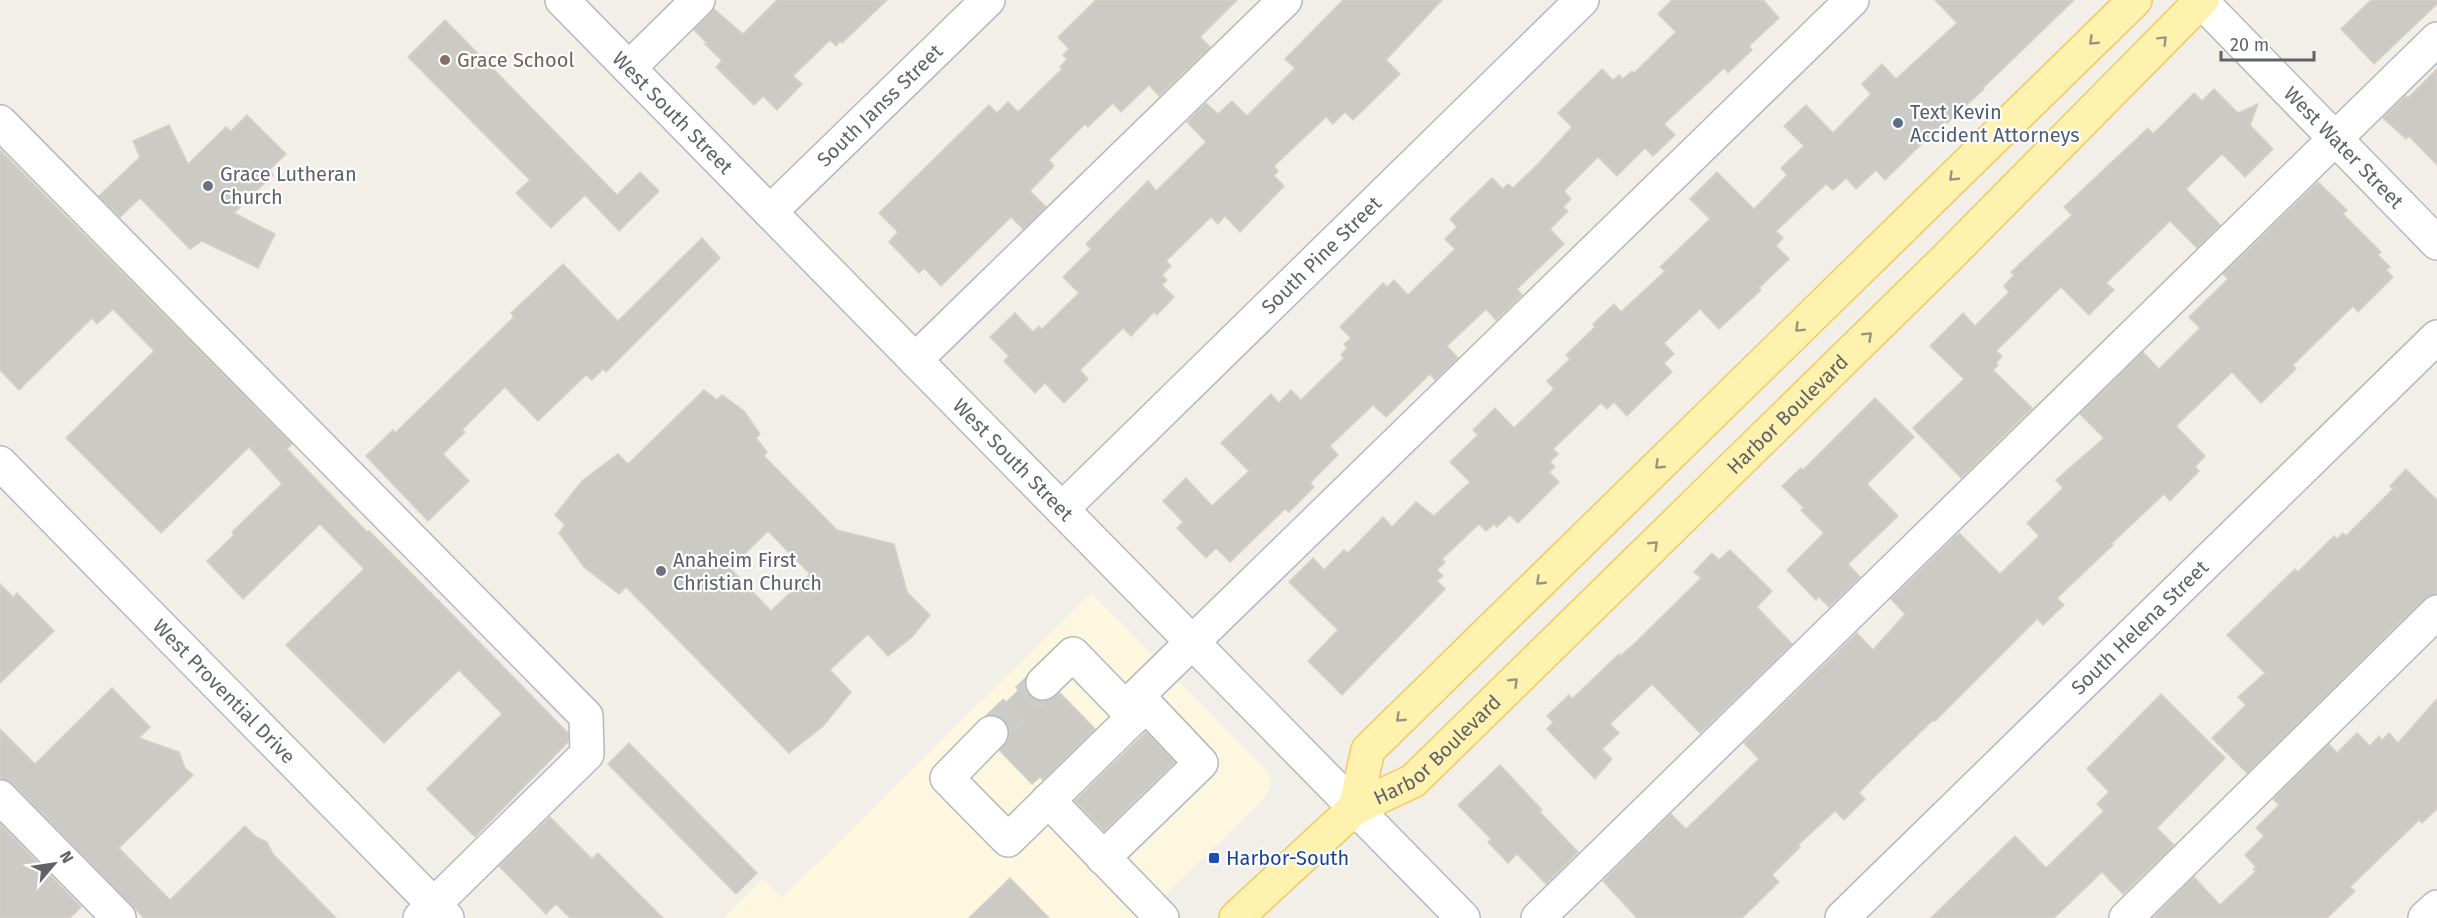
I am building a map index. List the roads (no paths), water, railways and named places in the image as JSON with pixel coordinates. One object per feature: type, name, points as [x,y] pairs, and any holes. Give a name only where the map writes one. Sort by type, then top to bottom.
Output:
[{"type":"main road","name":"Harbor Boulevard","points":[[1355,808],[1368,750],[2134,0]]},
{"type":"main road","name":"Harbor Boulevard","points":[[1236,918],[1355,808],[1413,781],[1945,260],[2201,0]]},
{"type":"street","name":"West South Street","points":[[562,0],[1463,918]]},
{"type":"street","points":[[629,68],[698,0]]},
{"type":"street","name":"South Janss Street","points":[[771,212],[988,0]]},
{"type":"street","points":[[915,360],[1284,0]]},
{"type":"street","name":"South Pine Street","points":[[1062,509],[1582,0]]},
{"type":"street","points":[[1140,711],[1137,696],[1852,0]]},
{"type":"street","name":"West Water Street","points":[[2201,0],[2437,243]]},
{"type":"street","points":[[1538,918],[2437,39]]},
{"type":"street","points":[[0,122],[586,716],[586,753],[433,913]]},
{"type":"street","name":"South Helena Street","points":[[1842,918],[2437,337]]},
{"type":"street","name":"West Provential Drive","points":[[0,463],[433,913]]},
{"type":"street","points":[[2126,918],[2437,612]]},
{"type":"street","points":[[1043,683],[1072,654],[1202,763],[1103,858]]},
{"type":"street","points":[[992,733],[947,778],[1008,840],[1140,711]]},
{"type":"street","points":[[0,797],[118,918]]},
{"type":"street","points":[[1048,800],[1162,918]]},
{"type":"street","points":[[2426,918],[2437,907]]},
{"type":"tunnel","points":[[991,733],[1043,683]]},
{"type":"place","name":"Grace School","points":[[445,60]]},
{"type":"place","name":"Text Kevin Accident Attorneys","points":[[1898,123]]},
{"type":"place","name":"Grace Lutheran Church","points":[[208,186]]},
{"type":"place","name":"Anaheim First Christian Church","points":[[661,571]]},
{"type":"place","name":"Harbor-South","points":[[1214,858]]}]
